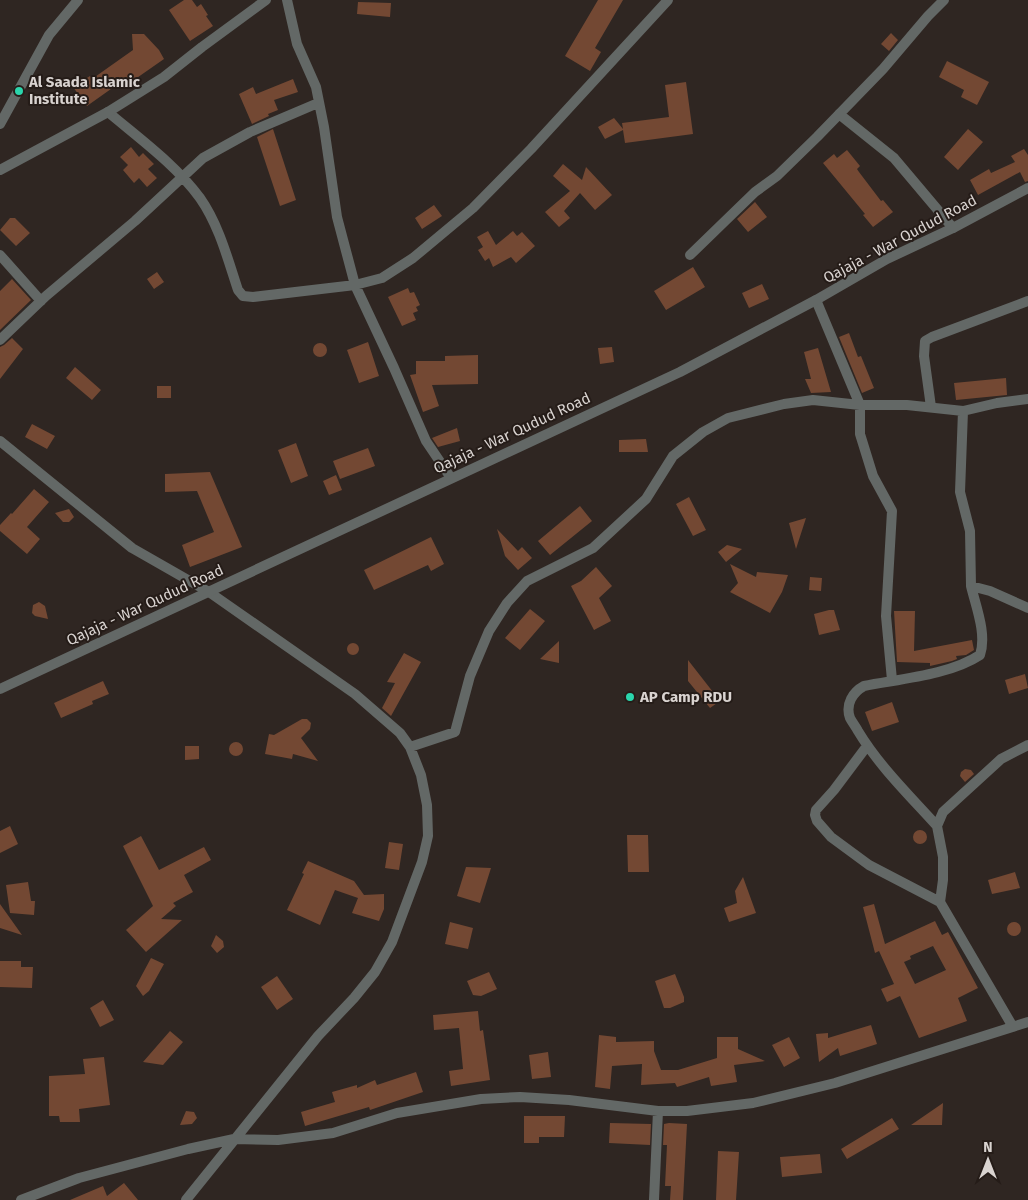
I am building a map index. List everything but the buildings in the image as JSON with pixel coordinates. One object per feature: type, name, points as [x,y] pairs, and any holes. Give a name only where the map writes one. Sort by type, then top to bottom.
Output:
[{"type":"street","points":[[0,124],[49,35],[78,0]]},
{"type":"street","points":[[0,170],[108,112],[164,77],[202,46],[266,0]]},
{"type":"street","points":[[287,0],[297,44],[316,87],[324,127],[337,217],[355,285],[426,441],[451,478]]},
{"type":"street","points":[[108,112],[183,177],[201,200],[216,229],[238,290],[243,296],[254,297],[355,285],[382,278],[405,263],[473,208],[531,149],[668,0]]},
{"type":"street","points":[[690,255],[755,192],[777,176],[839,114],[883,69],[944,0]]},
{"type":"street","points":[[0,340],[41,301],[135,221],[204,158],[250,132],[318,103]]},
{"type":"street","points":[[839,114],[894,158],[954,228]]},
{"type":"street","name":"Qajaja - War Qudud Road","points":[[0,688],[680,372],[816,300],[887,259],[954,228],[1028,188]]},
{"type":"street","points":[[0,255],[41,301]]},
{"type":"street","points":[[816,300],[860,405],[860,434],[873,476],[892,511],[886,616],[892,680]]},
{"type":"street","points":[[931,407],[924,348],[925,341],[1028,301]]},
{"type":"street","points":[[410,747],[455,732],[470,676],[489,631],[507,603],[527,581],[593,548],[646,499],[673,456],[703,432],[728,418],[784,404],[813,400],[860,405],[907,405],[963,411],[997,403],[1028,400]]},
{"type":"street","points":[[940,902],[943,880],[943,857],[937,826],[867,746],[850,718],[849,706],[856,690],[864,686],[927,675],[964,663],[980,655],[982,642],[981,628],[971,586],[970,532],[960,492],[963,411]]},
{"type":"street","points":[[0,441],[132,548],[208,592],[355,694],[400,733],[410,747],[421,775],[427,805],[428,836],[422,862],[392,942],[375,972],[354,998],[318,1036],[186,1200]]},
{"type":"street","points":[[971,586],[990,591],[1028,608]]},
{"type":"street","points":[[937,826],[943,812],[1001,759],[1028,745]]},
{"type":"street","points":[[867,746],[834,790],[816,810],[817,821],[831,837],[869,865],[940,902],[1013,1028]]},
{"type":"street","points":[[20,1200],[80,1178],[146,1159],[234,1139],[278,1140],[333,1133],[397,1113],[481,1099],[520,1097],[569,1100],[658,1111],[687,1111],[753,1103],[835,1083],[1028,1022]]},
{"type":"street","points":[[654,1200],[658,1111]]},
{"type":"place","name":"Al Saada Islamic Institute","points":[[19,91]]},
{"type":"place","name":"AP Camp RDU","points":[[630,697]]}]
